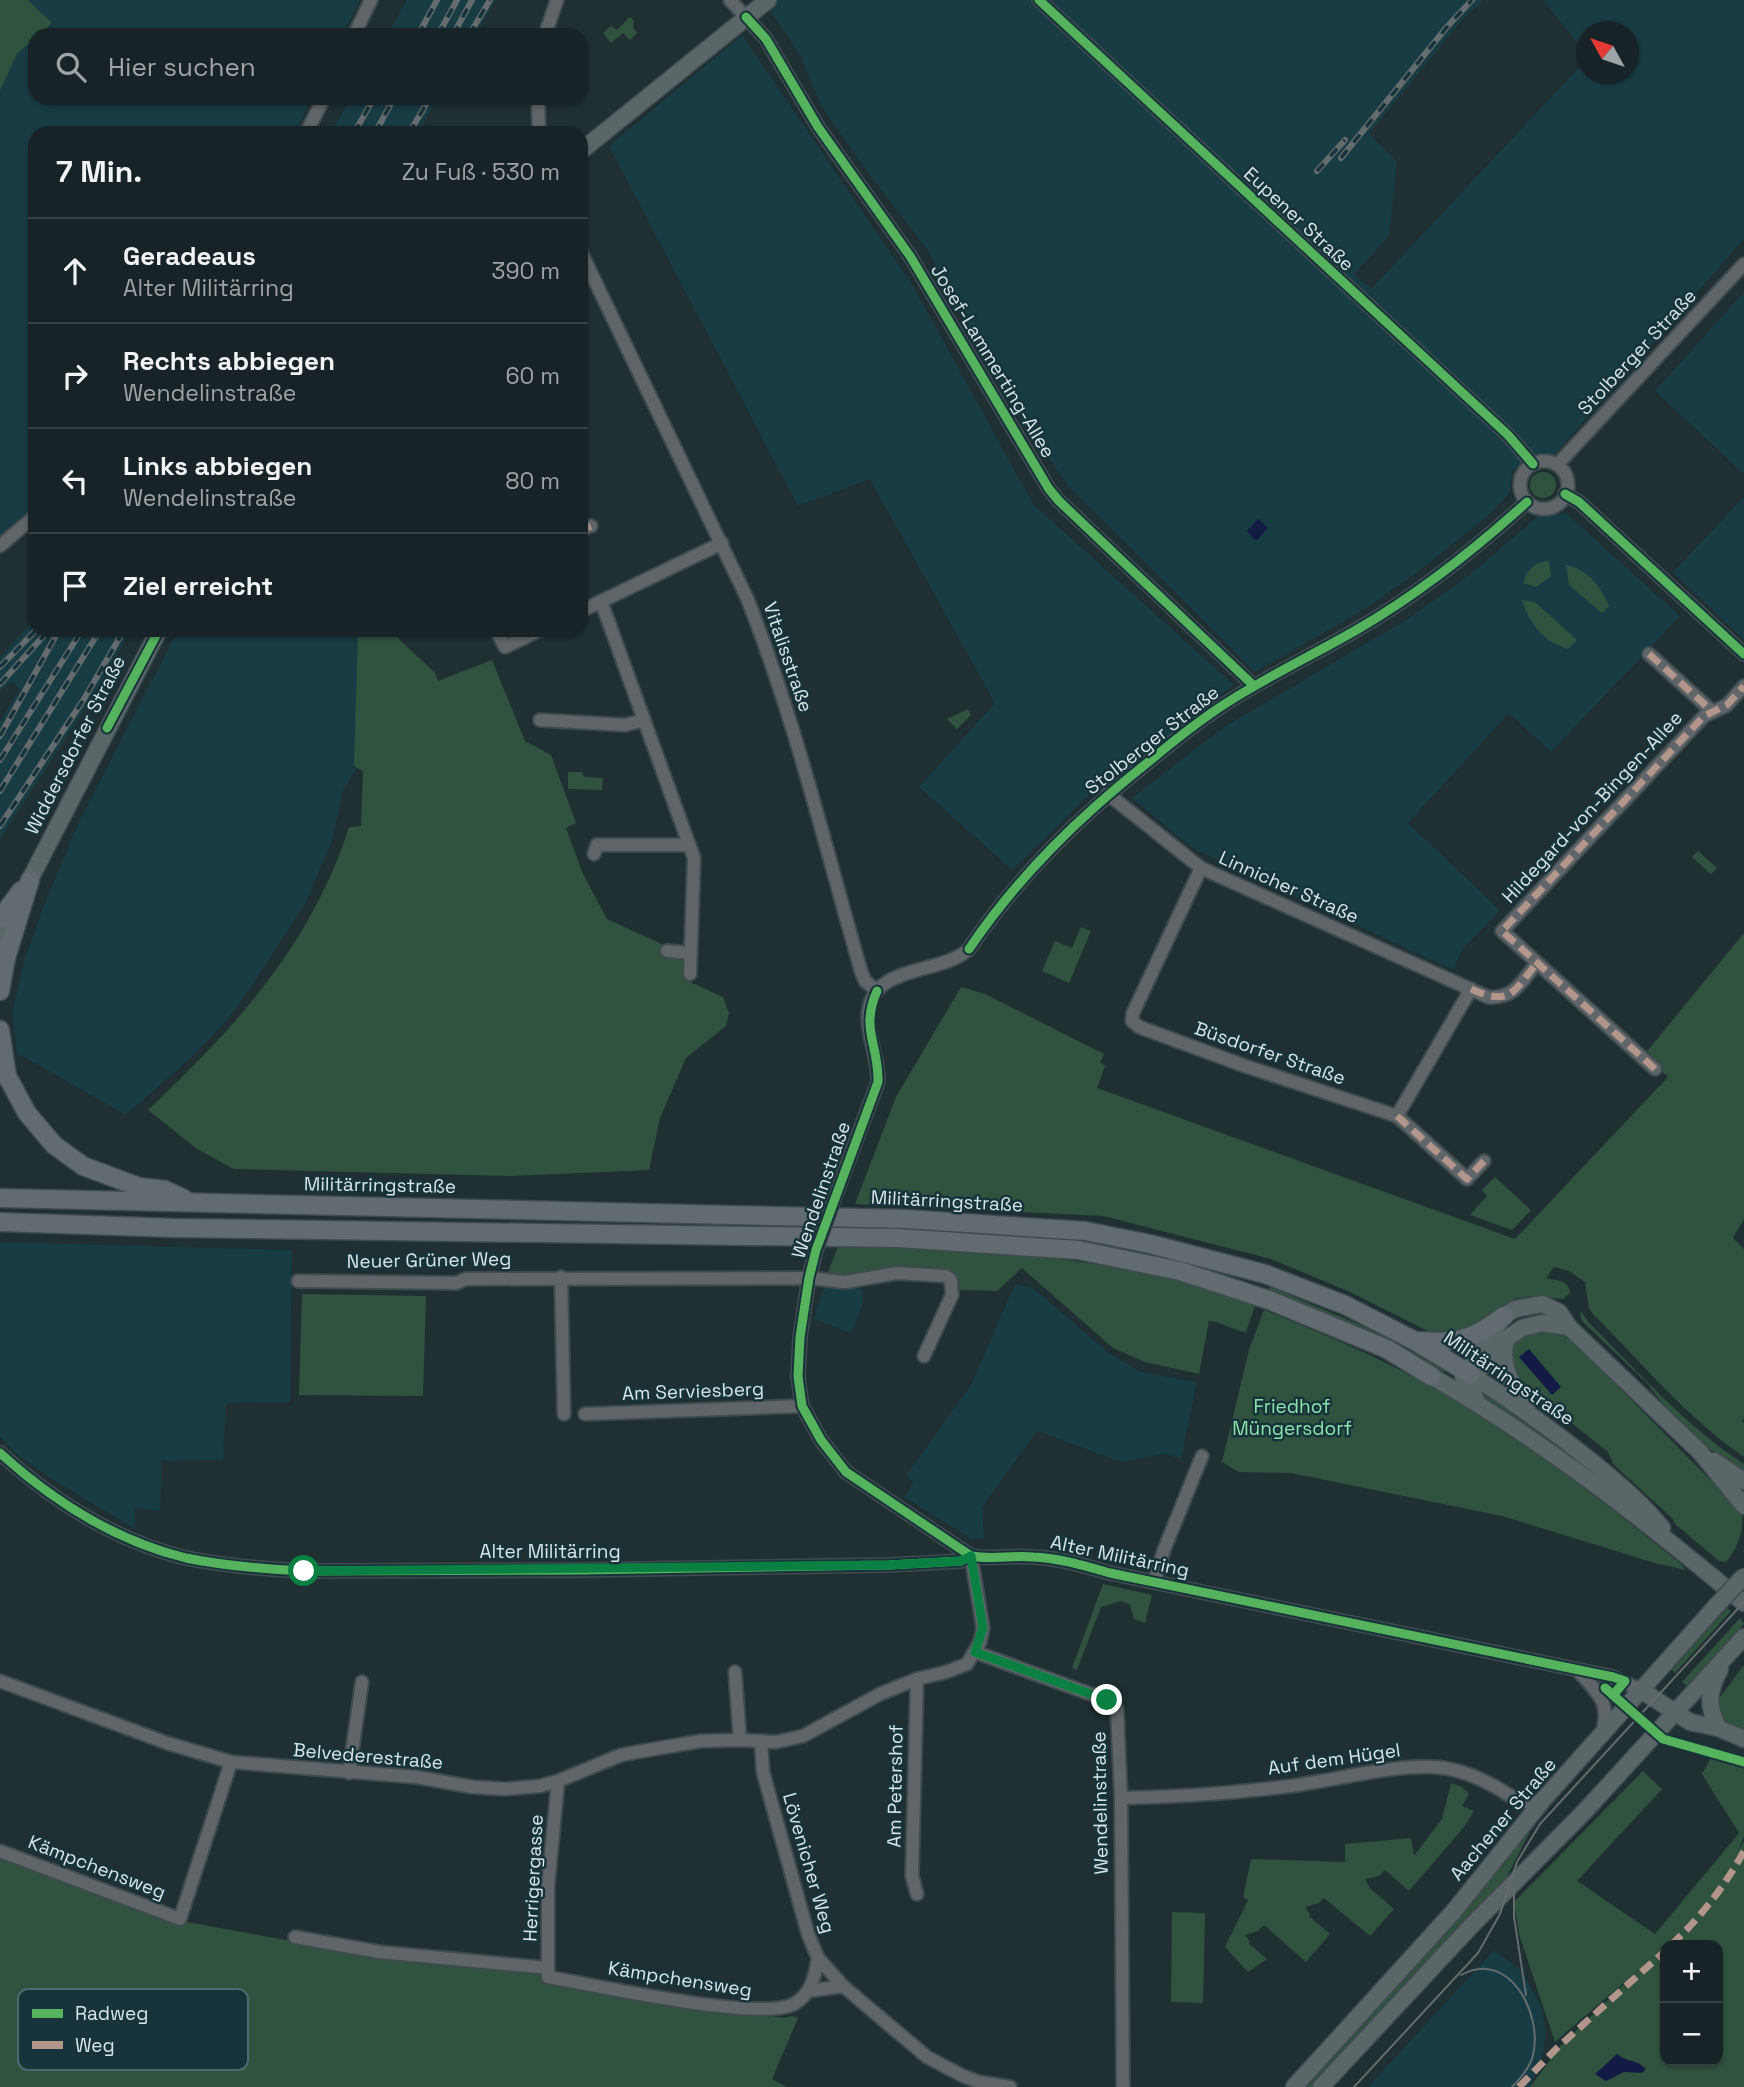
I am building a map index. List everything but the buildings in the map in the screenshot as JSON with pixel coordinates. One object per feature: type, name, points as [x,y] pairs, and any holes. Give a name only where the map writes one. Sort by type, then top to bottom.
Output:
[{"type":"highway","points":[[0,919],[30,880]]},
{"type":"highway","points":[[0,991],[6,958],[30,880]]},
{"type":"highway","points":[[0,1030],[8,1076],[27,1112],[54,1145],[83,1166],[139,1187],[165,1191],[194,1203]]},
{"type":"highway","name":"Militärringstraße","points":[[0,1198],[905,1219],[1085,1231],[1150,1244],[1265,1274],[1345,1305],[1415,1341],[1470,1374]]},
{"type":"highway","name":"Militärringstraße","points":[[3,1223],[898,1238],[1078,1251],[1180,1270],[1269,1300],[1387,1349],[1431,1376]]},
{"type":"highway","points":[[1415,1341],[1434,1343],[1468,1339],[1504,1316]]},
{"type":"main road","points":[[588,145],[768,0]]},
{"type":"main road","name":"Widdersdorfer Straße","points":[[0,940],[155,637]]},
{"type":"main road","points":[[1477,1403],[1471,1386],[1472,1360],[1504,1316],[1515,1309],[1542,1304],[1559,1312],[1569,1327],[1700,1452],[1744,1506]]},
{"type":"main road","points":[[1431,1376],[1457,1380],[1470,1374],[1483,1366],[1506,1339],[1531,1324],[1569,1327]]},
{"type":"main road","points":[[1506,1339],[1503,1354],[1505,1364],[1510,1379],[1529,1411]]},
{"type":"main road","name":"Militärringstraße","points":[[1470,1374],[1529,1411],[1648,1510],[1674,1544]]},
{"type":"main road","name":"Militärringstraße","points":[[1431,1376],[1477,1403],[1573,1469],[1674,1544],[1744,1603]]},
{"type":"main road","points":[[1700,1452],[1744,1481]]},
{"type":"main road","name":"Aachener Straße","points":[[1294,2087],[1454,1911],[1544,1800],[1744,1576]]},
{"type":"main road","points":[[1321,2087],[1472,1925],[1585,1811],[1738,1643]]},
{"type":"main road","points":[[1718,1728],[1711,1714],[1709,1693],[1721,1666],[1738,1643]]},
{"type":"main road","points":[[1641,1690],[1690,1722],[1718,1728],[1744,1739]]},
{"type":"street","points":[[357,28],[371,0]]},
{"type":"street","points":[[547,28],[557,0]]},
{"type":"street","points":[[730,0],[746,17]]},
{"type":"street","name":"Eupener Straße","points":[[1039,0],[1508,435],[1532,464]]},
{"type":"street","name":"Josef-Lammerting-Allee","points":[[746,17],[766,39],[814,120],[910,256],[1049,489],[1254,686]]},
{"type":"street","points":[[310,126],[320,105]]},
{"type":"street","points":[[538,105],[539,126]]},
{"type":"street","name":"Stolberger Straße","points":[[1557,466],[1744,264]]},
{"type":"street","name":"Vitalisstraße","points":[[588,266],[722,543],[768,649],[803,762],[861,971],[865,981],[877,991]]},
{"type":"street","points":[[1541,461],[1557,466],[1567,480],[1565,494],[1555,506],[1548,509],[1535,507],[1527,502],[1520,487],[1521,477],[1532,464],[1541,461]]},
{"type":"street","points":[[1565,494],[1579,502],[1744,654]]},
{"type":"street","name":"Stolberger Straße","points":[[877,991],[890,979],[960,958],[1020,880],[1076,822],[1108,794],[1204,718],[1254,686],[1359,628],[1443,574],[1527,502]]},
{"type":"street","points":[[0,546],[28,522]]},
{"type":"street","points":[[588,606],[722,543]]},
{"type":"street","points":[[601,601],[689,845],[695,871],[690,974]]},
{"type":"street","points":[[500,637],[505,647],[526,637]]},
{"type":"street","name":"Hildegard-von-Bingen-Allee","points":[[1649,654],[1713,712]]},
{"type":"street","name":"Hildegard-von-Bingen-Allee","points":[[1537,963],[1502,931],[1686,734],[1704,716],[1727,705],[1744,686]]},
{"type":"street","points":[[540,720],[625,725],[644,720]]},
{"type":"street","name":"Linnicher Straße","points":[[1108,794],[1200,868],[1488,997],[1502,998],[1510,994],[1537,963]]},
{"type":"street","points":[[594,854],[597,845],[689,845]]},
{"type":"street","name":"Büsdorfer Straße","points":[[1200,868],[1133,1013],[1132,1021],[1139,1027],[1245,1066],[1397,1116]]},
{"type":"street","points":[[667,951],[690,953]]},
{"type":"street","points":[[1537,963],[1655,1069]]},
{"type":"street","points":[[1471,989],[1397,1116],[1461,1170],[1467,1180],[1484,1161]]},
{"type":"street","name":"Wendelinstraße","points":[[877,991],[868,1017],[878,1065],[878,1080],[833,1202],[809,1278],[800,1337],[799,1376],[802,1406],[821,1440],[846,1472],[971,1556]]},
{"type":"street","name":"Wendelinstraße","points":[[809,1278],[845,1282],[897,1273],[946,1276],[951,1280],[952,1295],[925,1356]]},
{"type":"street","points":[[561,1278],[564,1414]]},
{"type":"street","name":"Neuer Grüner Weg","points":[[298,1281],[456,1283],[466,1279],[809,1278]]},
{"type":"street","name":"Am Serviesberg","points":[[585,1415],[802,1406]]},
{"type":"street","name":"Alter Militärring","points":[[0,1453],[48,1493],[89,1519],[141,1543],[186,1558],[266,1569],[304,1571],[889,1565],[961,1561],[971,1556],[987,1559],[1047,1558],[1614,1677],[1641,1690]]},
{"type":"street","points":[[1154,1582],[1202,1456]]},
{"type":"street","points":[[971,1556],[983,1628],[975,1652]]},
{"type":"street","name":"Wendelinstraße","points":[[975,1652],[1113,1702],[1117,1709],[1121,1798],[1123,2087]]},
{"type":"street","name":"Belvederestraße","points":[[0,1681],[155,1739],[231,1762],[416,1777],[484,1788],[540,1786],[621,1755],[701,1741],[776,1742],[803,1735],[880,1694],[916,1679],[967,1664],[975,1652]]},
{"type":"street","points":[[1578,1671],[1600,1695],[1605,1708],[1602,1736]]},
{"type":"street","points":[[735,1672],[740,1740]]},
{"type":"street","name":"Am Petershof","points":[[916,1679],[912,1876],[917,1894]]},
{"type":"street","points":[[349,1773],[362,1682]]},
{"type":"street","name":"Lövenicher Weg","points":[[761,1741],[763,1772],[808,1934],[818,1958],[843,1986],[927,2057],[962,2076],[1010,2087]]},
{"type":"street","name":"Kämpchensweg","points":[[0,1851],[180,1919],[231,1762]]},
{"type":"street","name":"Auf dem Hügel","points":[[1121,1798],[1208,1795],[1436,1767],[1472,1775],[1519,1801],[1531,1804],[1544,1800]]},
{"type":"street","name":"Herrigergasse","points":[[548,1972],[548,1886],[558,1781]]},
{"type":"street","name":"Kämpchensweg","points":[[295,1937],[379,1952],[548,1972],[723,2007],[766,2010],[794,2004],[808,1992]]},
{"type":"street","points":[[808,1992],[815,1978],[818,1958]]},
{"type":"street","points":[[808,1992],[843,1986]]},
{"type":"shaded area","points":[[28,0],[360,0],[346,28],[47,28],[52,23]]},
{"type":"shaded area","points":[[407,0],[496,0],[480,28],[391,28]]},
{"type":"shaded area","points":[[760,0],[1484,0],[1463,19],[1369,134],[1397,161],[1389,236],[1354,274],[1371,289],[1576,71],[1576,84],[1639,84],[1639,21],[1576,21],[1576,41],[1543,0],[1744,0],[1744,239],[1554,455],[1524,461],[1512,472],[1510,493],[1489,515],[1365,609],[1255,672],[1069,487],[1014,408],[929,252],[820,104],[801,57],[777,20]]},
{"type":"shaded area","points":[[742,35],[913,286],[1033,504],[1234,685],[1087,797],[1012,870],[919,787],[995,703],[870,479],[798,506],[609,146]]},
{"type":"shaded area","points":[[28,44],[28,105],[309,105],[298,126],[28,126],[28,514],[0,540],[0,90],[17,54]]},
{"type":"shaded area","points":[[347,105],[434,105],[421,126],[335,126]]},
{"type":"shaded area","points":[[1744,292],[1744,474],[1655,391]]},
{"type":"shaded area","points":[[1744,497],[1744,640],[1673,572]]},
{"type":"shaded area","points":[[1566,513],[1680,616],[1551,752],[1509,713],[1408,823],[1500,910],[1462,950],[1453,970],[1192,848],[1132,798],[1224,727],[1406,620],[1467,577],[1537,517]]},
{"type":"shaded area","points":[[1258,519],[1268,528],[1256,541],[1247,531]]},
{"type":"shaded area","points":[[28,627],[28,637],[127,637],[87,706],[0,839],[0,721],[20,689],[12,682],[0,691],[0,657]]},
{"type":"shaded area","points":[[174,637],[358,637],[357,768],[343,790],[332,841],[306,902],[228,1019],[193,1056],[126,1115],[17,1053],[12,1012],[26,955],[79,822]]},
{"type":"shaded area","points":[[0,1242],[292,1250],[290,1402],[226,1403],[223,1460],[162,1461],[160,1511],[134,1508],[135,1529],[55,1481],[16,1454],[0,1436]]},
{"type":"shaded area","points":[[1015,1284],[1033,1288],[1110,1354],[1141,1372],[1197,1382],[1181,1459],[1165,1454],[1121,1462],[1037,1431],[982,1507],[984,1538],[972,1539],[904,1497],[914,1482],[906,1476],[971,1385]]},
{"type":"shaded area","points":[[827,1286],[863,1289],[862,1307],[851,1333],[814,1319]]},
{"type":"shaded area","points":[[1529,1349],[1561,1387],[1552,1395],[1519,1357]]},
{"type":"shaded area","points":[[1494,1950],[1522,1971],[1541,2006],[1546,2032],[1543,2054],[1530,2087],[1368,2087]]},
{"type":"shaded area","points":[[1617,2054],[1646,2069],[1642,2073],[1624,2072],[1606,2081],[1595,2074]]},
{"type":"green space","points":[[0,0],[28,0],[52,23],[47,28],[28,28],[28,44],[17,54],[0,90]]},
{"type":"green space","points":[[630,17],[637,33],[630,40],[623,33],[611,43],[603,33],[611,26],[617,30]]},
{"type":"green space","points":[[1543,472],[1552,476],[1556,485],[1552,494],[1543,498],[1534,494],[1530,485],[1534,476]]},
{"type":"green space","points":[[1549,561],[1551,576],[1536,587],[1523,583],[1532,567]]},
{"type":"green space","points":[[1566,565],[1581,571],[1598,586],[1609,606],[1602,613],[1569,585]]},
{"type":"green space","points":[[1522,600],[1535,602],[1577,640],[1568,649],[1545,637],[1533,624]]},
{"type":"green space","points":[[358,637],[398,637],[435,673],[438,681],[492,660],[525,741],[551,755],[576,823],[566,828],[583,874],[607,919],[666,946],[685,960],[686,980],[723,997],[729,1013],[726,1026],[686,1058],[660,1118],[649,1170],[511,1176],[234,1169],[197,1149],[148,1110],[240,1015],[292,947],[333,870],[349,827],[361,826],[363,771],[354,766]]},
{"type":"green space","points":[[968,709],[971,715],[957,729],[947,719]]},
{"type":"green space","points":[[568,772],[582,772],[584,777],[603,778],[602,790],[568,789]]},
{"type":"green space","points":[[1698,851],[1717,868],[1711,874],[1692,857]]},
{"type":"green space","points":[[1081,927],[1091,931],[1069,983],[1042,971],[1055,941],[1072,948]]},
{"type":"green space","points":[[1744,933],[1744,1219],[1733,1238],[1744,1249],[1744,1457],[1684,1408],[1593,1314],[1589,1308],[1585,1282],[1569,1271],[1554,1267],[1546,1278],[1567,1285],[1570,1293],[1563,1299],[1532,1296],[1514,1299],[1460,1335],[1432,1333],[1350,1292],[1271,1259],[1103,1216],[855,1204],[896,1097],[961,987],[985,994],[1104,1054],[1100,1062],[1105,1066],[1097,1088],[1515,1239],[1668,1077],[1644,1055]]},
{"type":"green space","points":[[1495,1177],[1531,1210],[1512,1230],[1470,1215],[1487,1196],[1482,1190]]},
{"type":"green space","points":[[839,1244],[954,1249],[1066,1260],[1185,1282],[1255,1306],[1246,1332],[1209,1321],[1199,1374],[1145,1362],[1113,1348],[1022,1268],[997,1291],[959,1290],[957,1278],[947,1272],[846,1277],[827,1275]]},
{"type":"green space","points":[[1270,1287],[1363,1326],[1447,1370],[1442,1372],[1357,1328],[1268,1291]]},
{"type":"green space","points":[[302,1294],[426,1296],[423,1396],[299,1395]]},
{"type":"green space","name":"Friedhof Müngersdorf","points":[[1264,1310],[1369,1355],[1470,1409],[1578,1483],[1681,1564],[1685,1570],[1502,1516],[1291,1473],[1239,1472],[1222,1462],[1249,1350]]},
{"type":"green space","points":[[1581,1311],[1589,1323],[1682,1416],[1744,1464],[1744,1473],[1704,1445],[1669,1412],[1647,1383],[1582,1321]]},
{"type":"green space","points":[[1535,1328],[1557,1331],[1579,1347],[1742,1512],[1739,1539],[1726,1562],[1719,1561],[1675,1524],[1672,1518],[1614,1465],[1608,1452],[1520,1382],[1513,1368],[1511,1349],[1516,1341]]},
{"type":"green space","points":[[1481,1391],[1530,1423],[1605,1483],[1478,1392]]},
{"type":"green space","points":[[1103,1584],[1152,1595],[1145,1623],[1134,1619],[1130,1605],[1121,1601],[1101,1607],[1077,1670],[1072,1668]]},
{"type":"green space","points":[[1727,1608],[1731,1611],[1675,1673],[1671,1669]]},
{"type":"green space","points":[[1740,1618],[1744,1624],[1687,1686],[1682,1682]]},
{"type":"green space","points":[[1744,1665],[1744,1732],[1724,1724],[1714,1705]]},
{"type":"green space","points":[[1712,1756],[1744,1764],[1744,1836],[1738,1851],[1744,1841],[1744,2087],[1530,2087],[1561,2045],[1642,1967],[1555,2042],[1519,1934],[1514,1902],[1643,1771],[1662,1789],[1577,1881],[1655,1934],[1739,1833],[1702,1774]]},
{"type":"green space","points":[[1451,1783],[1462,1787],[1469,1794],[1462,1806],[1474,1811],[1464,1827],[1409,1891],[1385,1870],[1379,1876],[1365,1879],[1370,1888],[1394,1909],[1370,1936],[1324,1898],[1319,1903],[1305,1907],[1309,1916],[1330,1934],[1306,1962],[1264,1925],[1258,1931],[1245,1935],[1249,1944],[1267,1959],[1248,1972],[1225,1947],[1248,1900],[1243,1897],[1251,1859],[1345,1862],[1345,1844],[1411,1838],[1414,1856],[1442,1819]]},
{"type":"green space","points":[[1525,1831],[1529,1834],[1505,1880],[1314,2087],[1304,2087],[1448,1930]]},
{"type":"green space","points":[[0,1853],[164,1918],[446,1964],[538,1971],[544,1978],[784,2018],[798,2018],[772,2079],[787,2087],[0,2087]]},
{"type":"green space","points":[[1172,1912],[1205,1913],[1203,2003],[1171,2002]]},
{"type":"tram line","points":[[1354,2087],[1478,1953],[1500,1914],[1517,1862],[1540,1824],[1744,1602]]},
{"type":"tram line","points":[[1514,1888],[1514,1917],[1526,1995]]},
{"type":"tram line","points":[[1461,1975],[1478,1969],[1494,1970],[1508,1978],[1527,2005],[1533,2021],[1533,2055],[1522,2076],[1512,2087]]},
{"type":"railway","points":[[422,28],[437,0]]},
{"type":"railway","points":[[442,28],[457,0]]},
{"type":"railway","points":[[457,28],[472,0]]},
{"type":"railway","points":[[473,28],[490,0]]},
{"type":"railway","points":[[1341,158],[1446,28],[1472,0]]},
{"type":"railway","points":[[358,126],[370,105]]},
{"type":"railway","points":[[379,126],[390,105]]},
{"type":"railway","points":[[413,126],[426,105]]},
{"type":"railway","points":[[1317,171],[1345,140]]},
{"type":"railway","points":[[0,667],[29,637]]},
{"type":"railway","points":[[0,684],[43,637]]},
{"type":"railway","points":[[0,736],[55,637]]},
{"type":"railway","points":[[0,760],[78,637]]},
{"type":"railway","points":[[0,791],[96,637]]},
{"type":"railway","points":[[0,826],[84,699],[120,637]]},
{"type":"marked path","points":[[1649,654],[1713,712]]},
{"type":"marked path","points":[[1655,1069],[1502,931],[1704,716],[1727,705],[1744,686]]},
{"type":"marked path","points":[[1471,989],[1495,997],[1510,994],[1537,963]]},
{"type":"marked path","points":[[1397,1116],[1467,1179],[1484,1161]]},
{"type":"marked path","points":[[975,1652],[1107,1700]]},
{"type":"marked path","points":[[1676,1940],[1712,1901],[1744,1851]]},
{"type":"marked path","points":[[1519,2087],[1556,2049],[1660,1955]]},
{"type":"cycle path","points":[[1039,0],[1508,435],[1533,464]]},
{"type":"cycle path","points":[[746,17],[766,39],[818,127],[910,256],[1049,489],[1254,686]]},
{"type":"cycle path","points":[[1565,494],[1579,502],[1744,654]]},
{"type":"cycle path","points":[[969,949],[1009,896],[1053,847],[1100,802],[1170,744],[1244,692],[1403,601],[1467,554],[1527,502]]},
{"type":"cycle path","points":[[107,728],[155,637]]},
{"type":"cycle path","points":[[877,991],[872,1004],[870,1027],[878,1082],[816,1250],[800,1337],[798,1376],[802,1406],[821,1440],[846,1472],[971,1556],[1062,1561],[1625,1681],[1613,1695]]},
{"type":"cycle path","points":[[0,1453],[64,1503],[110,1530],[160,1551],[245,1567],[304,1571],[579,1570],[889,1565],[961,1561],[971,1556]]},
{"type":"cycle path","points":[[1605,1688],[1663,1739],[1744,1762]]},
{"type":"route","points":[[304,1571],[937,1564],[961,1561],[971,1556],[983,1628],[975,1652],[1107,1700]]}]
